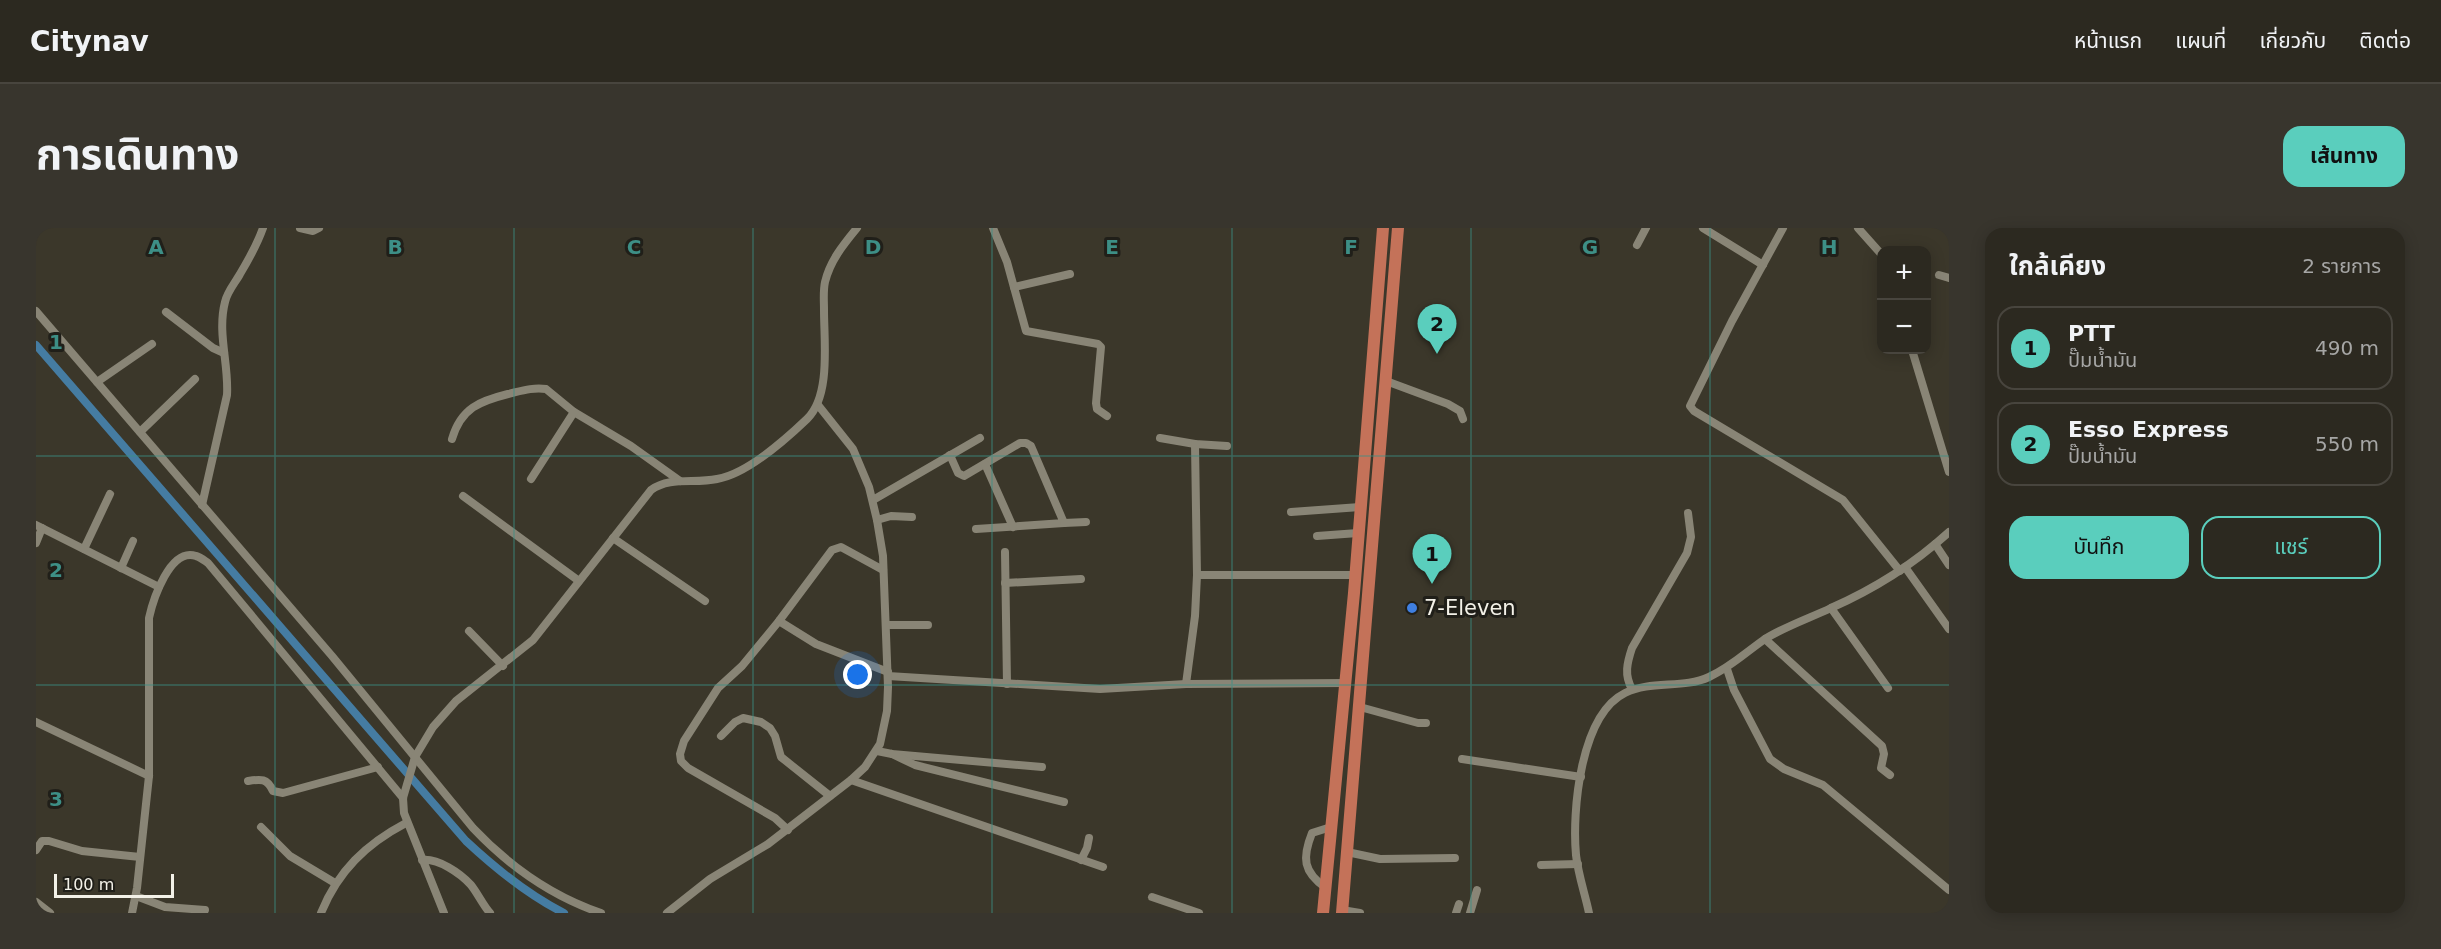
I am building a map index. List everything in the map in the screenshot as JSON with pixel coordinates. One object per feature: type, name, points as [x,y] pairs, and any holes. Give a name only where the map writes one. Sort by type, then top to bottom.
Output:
[{"type":"main road","points":[[1323,913],[1355,575],[1383,228]]},
{"type":"main road","points":[[1342,912],[1398,228]]},
{"type":"street","points":[[202,505],[227,395],[228,379],[222,323],[225,299],[256,247],[263,228]]},
{"type":"street","points":[[300,228],[313,231],[319,228]]},
{"type":"street","points":[[444,913],[406,823],[404,794],[413,761],[424,739],[444,714],[472,688],[503,666],[533,640],[651,490],[660,483],[717,479],[735,474],[765,454],[808,418],[818,405],[823,379],[824,285],[831,263],[856,228]]},
{"type":"street","points":[[993,228],[1007,262],[1026,331],[1101,347],[1096,403],[1097,409],[1107,417]]},
{"type":"street","points":[[1637,244],[1646,228]]},
{"type":"street","points":[[1703,228],[1763,265]]},
{"type":"street","points":[[1783,228],[1724,336],[1690,406],[1694,411],[1843,500],[1903,569],[1949,629]]},
{"type":"street","points":[[1858,228],[1877,250]]},
{"type":"street","points":[[1014,287],[1070,274]]},
{"type":"street","points":[[1939,275],[1949,278]]},
{"type":"street","points":[[36,311],[332,656],[413,761],[473,828],[507,860],[560,896],[601,913]]},
{"type":"street","points":[[165,312],[213,348],[224,352]]},
{"type":"street","points":[[97,382],[152,344]]},
{"type":"street","points":[[1913,354],[1949,472]]},
{"type":"street","points":[[140,432],[195,379]]},
{"type":"street","points":[[1386,381],[1448,404],[1460,411],[1463,419]]},
{"type":"street","points":[[453,439],[460,420],[480,401],[524,390],[546,389],[574,412],[631,446],[680,481]]},
{"type":"street","points":[[667,913],[710,879],[788,830],[851,780],[866,767],[877,751],[884,732],[888,674],[878,520],[873,500],[853,449],[818,405]]},
{"type":"street","points":[[531,479],[574,412]]},
{"type":"street","points":[[873,500],[980,438]]},
{"type":"street","points":[[1160,438],[1195,444],[1227,446]]},
{"type":"street","points":[[950,455],[961,476],[1020,443],[1026,443],[1031,446],[1064,523]]},
{"type":"street","points":[[1186,684],[1195,616],[1197,575],[1195,444]]},
{"type":"street","points":[[985,464],[1013,527]]},
{"type":"street","points":[[84,549],[110,494]]},
{"type":"street","points":[[463,496],[579,581]]},
{"type":"street","points":[[1291,512],[1360,507]]},
{"type":"street","points":[[1632,689],[1627,680],[1628,661],[1632,648],[1687,553],[1691,537],[1688,513]]},
{"type":"street","points":[[878,520],[891,516],[912,518]]},
{"type":"street","points":[[976,529],[1086,522]]},
{"type":"street","points":[[36,543],[39,527],[159,587]]},
{"type":"street","points":[[1589,913],[1578,864],[1575,825],[1581,777],[1592,733],[1604,712],[1622,694],[1632,689],[1701,681],[1728,669],[1765,639],[1875,587],[1903,569],[1949,532]]},
{"type":"street","points":[[1317,536],[1358,533]]},
{"type":"street","points":[[613,538],[705,601]]},
{"type":"street","points":[[121,568],[133,541]]},
{"type":"street","points":[[1935,544],[1949,565]]},
{"type":"street","points":[[788,830],[775,818],[688,768],[681,761],[680,753],[688,733],[718,688],[742,666],[837,547],[883,570]]},
{"type":"street","points":[[1005,552],[1007,684]]},
{"type":"street","points":[[132,913],[136,896],[149,776],[149,618],[159,587],[173,563],[186,556],[195,555],[208,563],[378,767],[404,794]]},
{"type":"street","points":[[1197,575],[1355,575]]},
{"type":"street","points":[[1005,583],[1081,579]]},
{"type":"street","points":[[1831,608],[1888,688]]},
{"type":"street","points":[[779,621],[816,644],[888,674],[1100,689],[1186,684],[1345,683]]},
{"type":"street","points":[[886,625],[928,625]]},
{"type":"street","points":[[469,632],[503,666]]},
{"type":"street","points":[[1765,639],[1882,746],[1884,754],[1881,768],[1890,775]]},
{"type":"street","points":[[1728,669],[1734,690],[1770,759],[1784,769],[1823,785],[1949,890]]},
{"type":"street","points":[[1360,707],[1418,723],[1426,723]]},
{"type":"street","points":[[721,736],[735,722],[743,718],[761,722],[770,728],[775,736],[781,757],[831,796]]},
{"type":"street","points":[[36,722],[149,776]]},
{"type":"street","points":[[877,751],[1042,767]]},
{"type":"street","points":[[892,754],[915,765],[1064,802]]},
{"type":"street","points":[[1462,759],[1581,777]]},
{"type":"street","points":[[248,781],[265,780],[273,791],[283,793],[378,767]]},
{"type":"street","points":[[851,780],[1103,867]]},
{"type":"street","points":[[321,913],[335,883],[350,865],[380,837],[406,823]]},
{"type":"street","points":[[261,827],[290,856],[335,883]]},
{"type":"street","points":[[1326,888],[1312,879],[1307,871],[1306,857],[1312,833],[1331,827]]},
{"type":"street","points":[[1081,860],[1087,849],[1089,838]]},
{"type":"street","points":[[36,849],[42,841],[49,841],[82,851],[140,857]]},
{"type":"street","points":[[1347,852],[1380,859],[1455,858]]},
{"type":"street","points":[[422,860],[437,862],[465,879],[490,913]]},
{"type":"street","points":[[1541,865],[1578,864]]},
{"type":"street","points":[[1470,913],[1477,890]]},
{"type":"street","points":[[136,896],[165,907],[206,910]]},
{"type":"street","points":[[1152,897],[1199,913]]},
{"type":"street","points":[[36,902],[50,913]]},
{"type":"street","points":[[1456,913],[1459,904]]},
{"type":"street","points":[[1342,912],[1360,913]]},
{"type":"waterway","points":[[36,345],[466,841],[512,880],[564,913]]},
{"type":"place","name":"Esso Express","points":[[1437,354]]},
{"type":"place","name":"PTT","points":[[1432,584]]},
{"type":"place","name":"7-Eleven","points":[[1412,608]]}]
